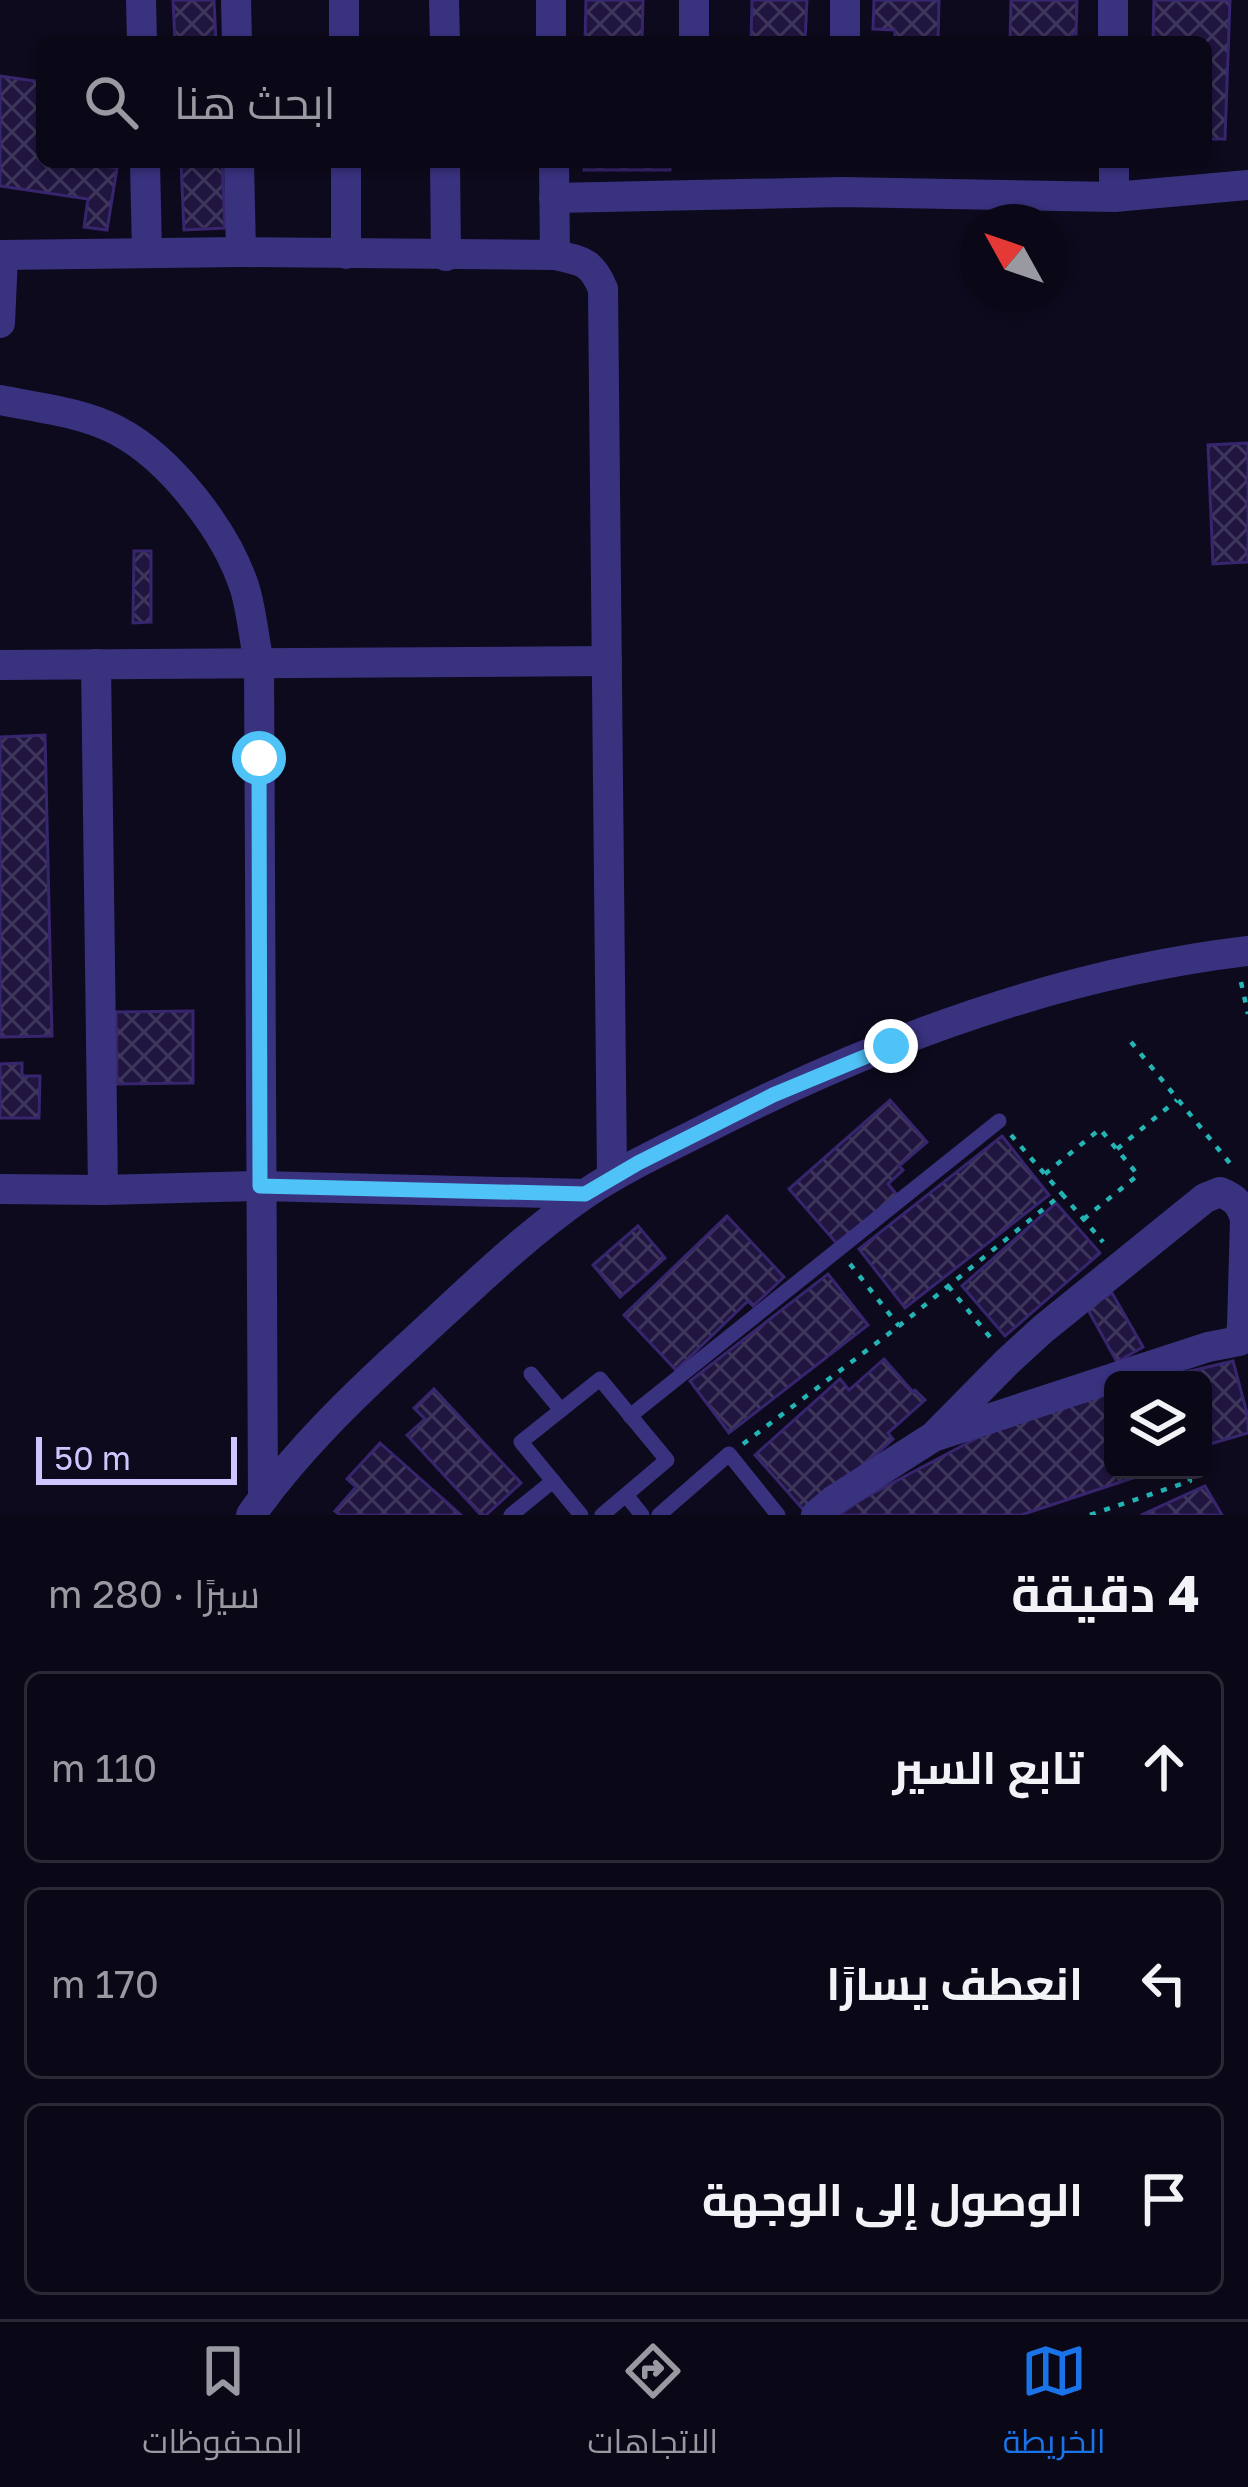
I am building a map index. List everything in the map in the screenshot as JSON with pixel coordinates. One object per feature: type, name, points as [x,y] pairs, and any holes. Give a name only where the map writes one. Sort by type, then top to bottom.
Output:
[{"type":"street","points":[[141,0],[142,36]]},
{"type":"street","points":[[236,0],[237,36]]},
{"type":"street","points":[[344,0],[344,36]]},
{"type":"street","points":[[444,0],[445,36]]},
{"type":"street","points":[[550,0],[551,36]]},
{"type":"street","points":[[694,0],[694,36]]},
{"type":"street","points":[[844,36],[845,0]]},
{"type":"street","points":[[1113,0],[1113,36]]},
{"type":"street","points":[[145,168],[147,253]]},
{"type":"street","points":[[239,168],[241,252]]},
{"type":"street","points":[[346,168],[346,254]]},
{"type":"street","points":[[446,168],[446,256]]},
{"type":"street","points":[[554,168],[556,255]]},
{"type":"street","points":[[694,168],[694,195]]},
{"type":"street","points":[[1114,168],[1114,197]]},
{"type":"street","points":[[554,198],[694,195],[842,177],[1114,197],[1248,185]]},
{"type":"street","points":[[0,322],[2,255],[556,255],[583,261],[597,274],[603,289],[613,1177]]},
{"type":"street","points":[[0,400],[77,416],[119,432],[165,467],[218,531],[244,589],[259,663],[257,1506]]},
{"type":"street","points":[[0,665],[608,661]]},
{"type":"street","points":[[96,664],[103,1190]]},
{"type":"street","points":[[257,1506],[308,1445],[392,1360],[514,1249],[613,1177],[773,1095],[931,1030],[1091,978],[1248,951]]},
{"type":"street","points":[[0,1189],[260,1186],[585,1194]]},
{"type":"street","points":[[816,1515],[933,1437],[1010,1359],[1205,1198],[1220,1192],[1240,1204],[1245,1219],[1239,1340],[933,1437]]},
{"type":"lane","points":[[630,1416],[999,1121]]},
{"type":"lane","points":[[531,1374],[560,1410]]},
{"type":"lane","points":[[580,1515],[521,1442],[600,1379],[667,1460],[602,1515]]},
{"type":"lane","points":[[659,1515],[729,1454],[778,1515]]},
{"type":"lane","points":[[511,1515],[553,1481]]},
{"type":"lane","points":[[626,1495],[643,1515]]},
{"type":"path","points":[[1131,1042],[1234,1168]]},
{"type":"path","points":[[1117,1149],[1178,1100]]},
{"type":"path","points":[[999,1121],[1122,1265]]},
{"type":"path","points":[[1045,1174],[1100,1130],[1117,1149],[1138,1175],[1084,1219]]},
{"type":"path","points":[[729,1454],[899,1326],[1062,1194]]},
{"type":"path","points":[[838,1250],[899,1326]]},
{"type":"path","points":[[948,1286],[1010,1359]]},
{"type":"path","points":[[1090,1515],[1190,1479]]},
{"type":"building","points":[[173,0],[214,0],[216,36],[175,36]]},
{"type":"building","points":[[586,0],[643,0],[642,36],[585,36]]},
{"type":"building","points":[[752,0],[807,0],[805,36],[751,36]]},
{"type":"building","points":[[874,0],[939,0],[938,36],[895,36],[895,30],[873,29]]},
{"type":"building","points":[[1011,0],[1077,0],[1076,34],[1010,36]]},
{"type":"building","points":[[1154,0],[1230,0],[1225,139],[1212,139],[1212,36],[1153,36]]},
{"type":"building","points":[[0,76],[36,81],[36,168],[117,168],[107,230],[84,227],[88,199],[0,186]]},
{"type":"building","points":[[181,168],[222,168],[225,228],[184,230]]},
{"type":"building","points":[[584,168],[670,168],[670,170]]},
{"type":"building","points":[[1248,443],[1248,562],[1213,564],[1208,445]]},
{"type":"building","points":[[134,551],[151,551],[151,622],[133,623]]},
{"type":"building","points":[[45,735],[52,1036],[0,1037],[0,737]]},
{"type":"building","points":[[193,1011],[193,1083],[117,1084],[116,1012]]},
{"type":"building","points":[[22,1063],[22,1076],[40,1076],[39,1118],[0,1118],[0,1064]]},
{"type":"building","points":[[890,1100],[927,1142],[899,1166],[903,1170],[888,1184],[898,1196],[839,1246],[789,1189]]},
{"type":"building","points":[[1002,1136],[1049,1195],[905,1308],[859,1249]]},
{"type":"building","points":[[1056,1203],[1100,1253],[1005,1336],[962,1286]]},
{"type":"building","points":[[727,1216],[784,1277],[753,1306],[748,1301],[676,1370],[624,1315]]},
{"type":"building","points":[[638,1226],[665,1258],[620,1297],[593,1265]]},
{"type":"building","points":[[828,1274],[868,1325],[729,1433],[690,1381]]},
{"type":"building","points":[[1112,1293],[1143,1347],[1117,1362],[1087,1308]]},
{"type":"building","points":[[884,1359],[925,1400],[888,1433],[893,1439],[808,1515],[755,1455],[840,1379],[849,1390]]},
{"type":"building","points":[[1233,1361],[1248,1433],[1212,1443],[1212,1371],[1190,1371]]},
{"type":"building","points":[[434,1389],[521,1483],[486,1515],[407,1435],[425,1419],[414,1408]]},
{"type":"building","points":[[1104,1393],[1104,1479],[1130,1479],[1021,1515],[838,1515],[864,1498],[981,1436]]},
{"type":"building","points":[[380,1443],[461,1515],[340,1515],[335,1511],[356,1487],[347,1479]]},
{"type":"building","points":[[1205,1486],[1222,1515],[1141,1515]]},
{"type":"route","points":[[259,758],[260,1186],[585,1194],[773,1095],[891,1046]]}]
